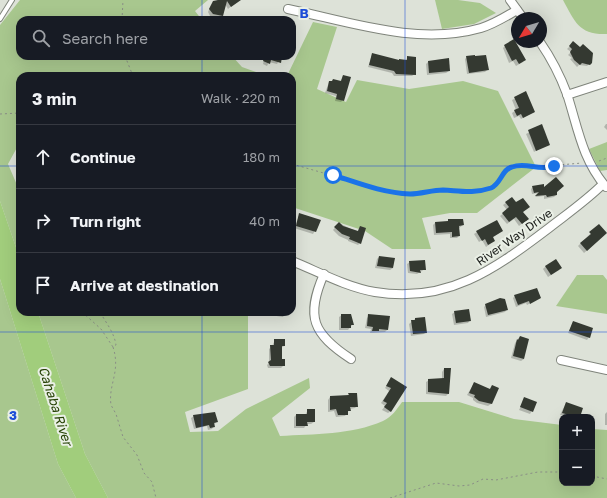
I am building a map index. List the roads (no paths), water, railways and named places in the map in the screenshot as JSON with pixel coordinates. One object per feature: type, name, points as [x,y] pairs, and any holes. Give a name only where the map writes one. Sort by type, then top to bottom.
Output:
[{"type":"street","points":[[288,9],[401,33],[421,34],[481,28],[517,10],[510,0]]},
{"type":"street","points":[[544,48],[556,68],[567,95],[581,145],[589,162],[605,186]]},
{"type":"street","points":[[567,95],[607,82]]},
{"type":"street","name":"River Way Drive","points":[[296,263],[374,292],[416,294],[447,289],[474,279],[499,264],[605,186]]},
{"type":"street","points":[[324,274],[314,299],[313,309],[316,324],[327,341],[351,359]]},
{"type":"street","points":[[561,360],[607,370]]},
{"type":"lane","points":[[0,19],[12,0]]},
{"type":"water","name":"Cahaba River","points":[[0,201],[16,247],[16,316],[39,316],[85,454],[108,498],[76,498],[58,464],[0,279]]}]
